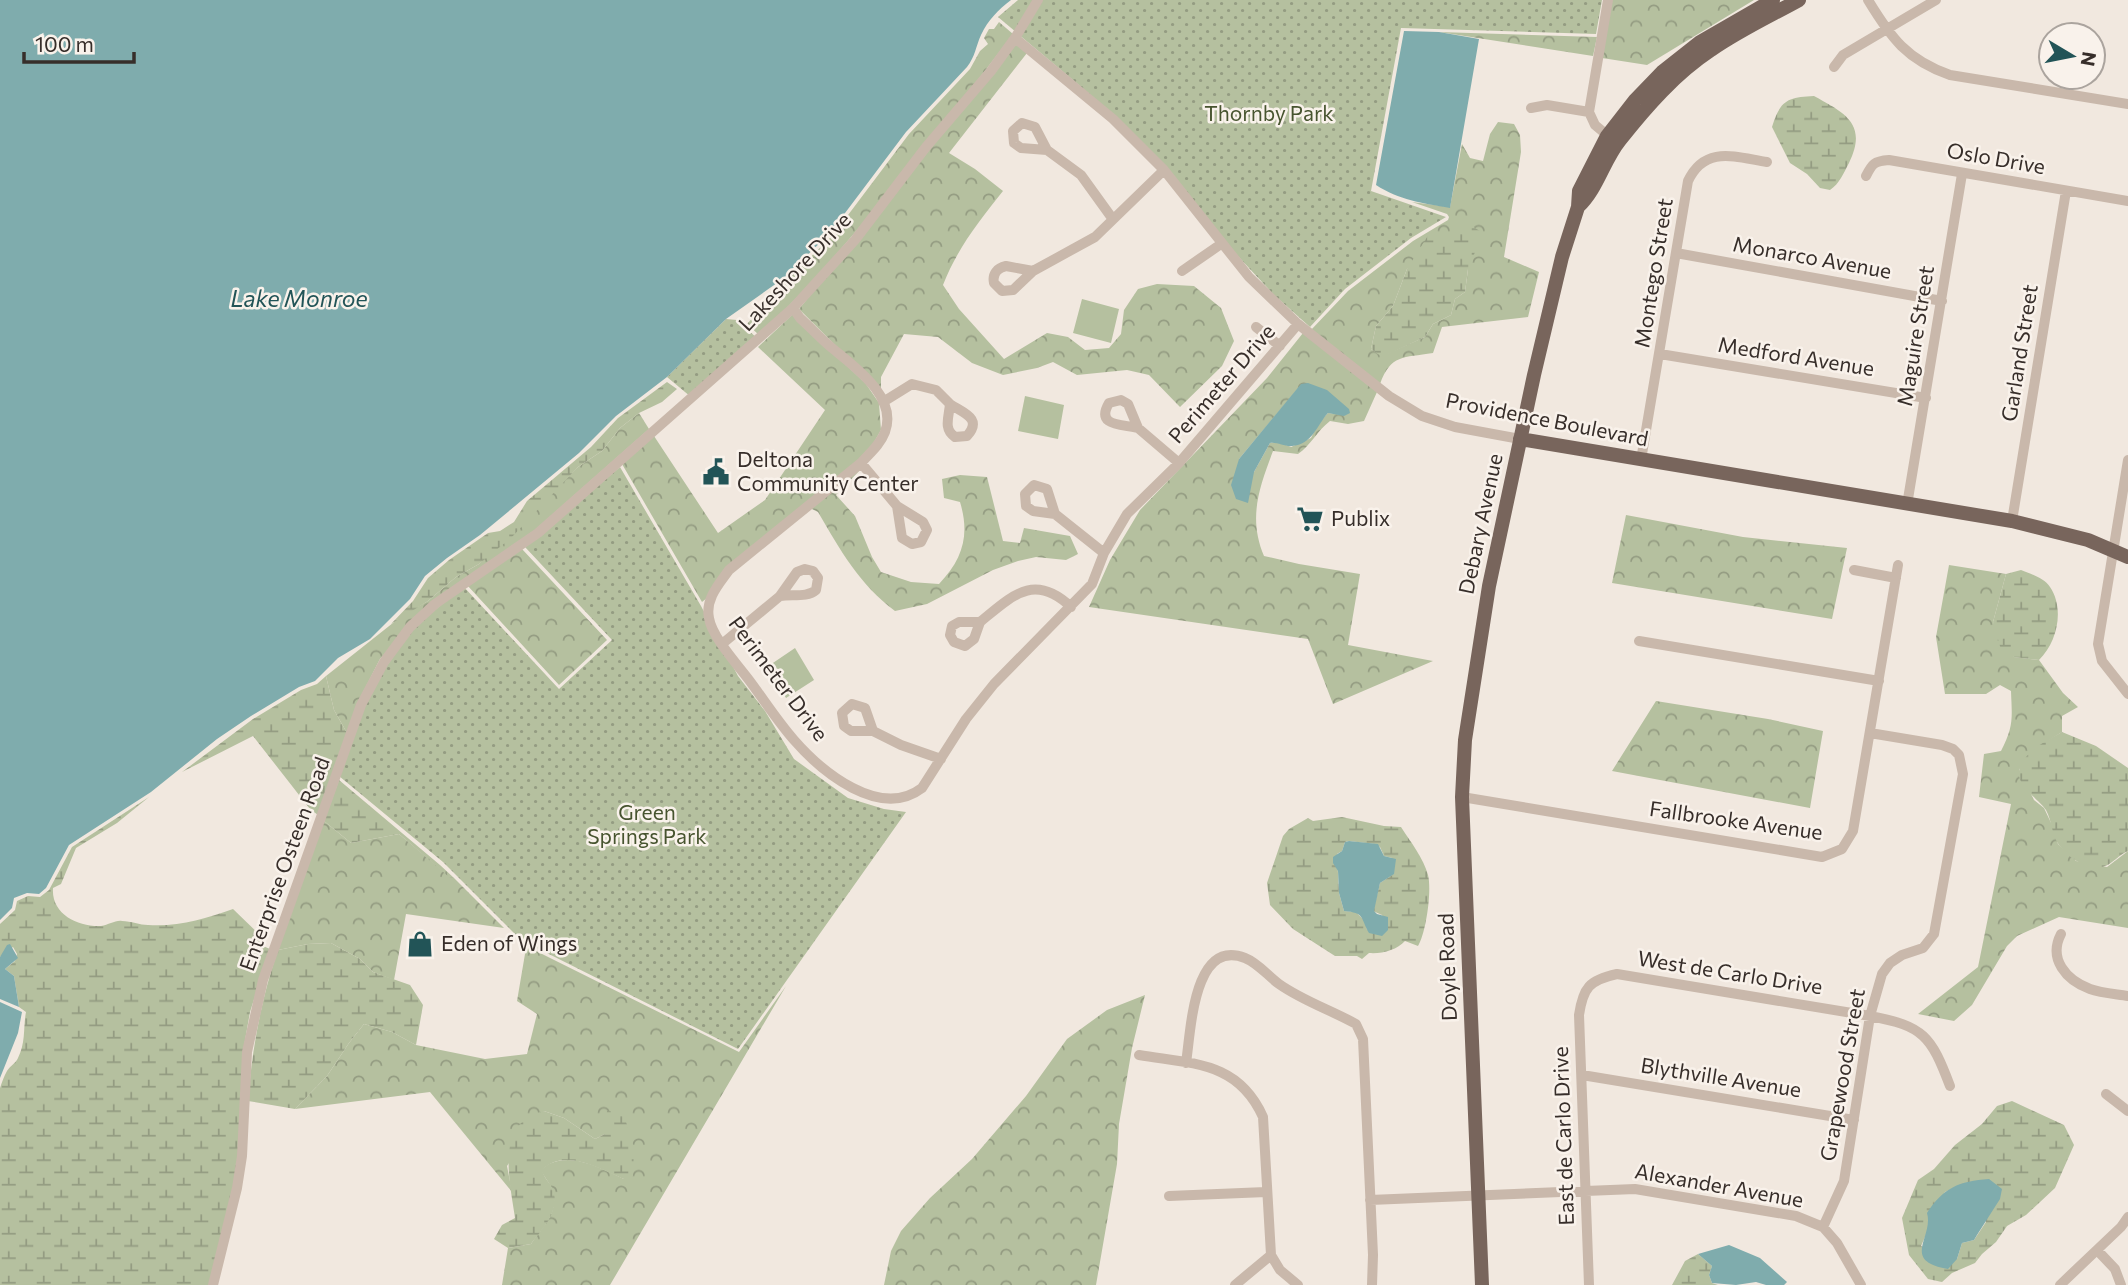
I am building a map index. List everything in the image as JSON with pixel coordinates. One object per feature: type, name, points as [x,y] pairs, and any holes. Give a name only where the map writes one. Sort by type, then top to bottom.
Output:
[{"type":"main road","name":"Debary Avenue","points":[[1478,647],[1520,439],[1562,257],[1578,207],[1579,191],[1635,100],[1662,72],[1700,42],[1773,0]]},
{"type":"main road","name":"Debary Avenue","points":[[1612,140],[1674,79],[1702,57],[1799,0]]},
{"type":"main road","name":"Providence Boulevard","points":[[1520,439],[2012,521],[2067,534],[2128,557]]},
{"type":"main road","name":"Doyle Road","points":[[1478,647],[1465,740],[1462,797],[1482,1285]]},
{"type":"street","name":"Lakeshore Drive","points":[[538,533],[793,308],[855,240],[926,147],[991,71],[1038,0]]},
{"type":"street","points":[[1608,0],[1589,112],[1595,125],[1612,140]]},
{"type":"street","points":[[1868,0],[1900,47],[1926,67],[1950,75],[2128,104]]},
{"type":"street","points":[[1834,67],[1843,55],[1936,0]]},
{"type":"street","name":"Providence Boulevard","points":[[1015,38],[1097,104],[1164,170],[1249,277],[1298,324],[1389,396],[1422,416],[1455,427],[1520,439]]},
{"type":"street","points":[[1531,108],[1548,104],[1589,112]]},
{"type":"street","points":[[1047,150],[1081,175],[1112,218]]},
{"type":"street","name":"Montego Street","points":[[1641,460],[1688,181],[1702,161],[1713,156],[1767,162]]},
{"type":"street","name":"Oslo Drive","points":[[1866,176],[1876,161],[1889,160],[2128,201]]},
{"type":"street","points":[[1033,271],[1095,237],[1164,170]]},
{"type":"street","name":"Maguire Street","points":[[1907,505],[1962,174]]},
{"type":"street","name":"Garland Street","points":[[2012,521],[2066,191]]},
{"type":"street","points":[[1182,271],[1221,244]]},
{"type":"street","name":"Monarco Avenue","points":[[1676,253],[1942,301]]},
{"type":"street","points":[[793,308],[860,371],[883,402],[912,384],[936,390],[950,404]]},
{"type":"street","name":"Perimeter Drive","points":[[883,402],[887,423],[877,446],[861,463],[729,570],[715,589],[709,605],[709,619],[722,644],[794,740],[829,773],[850,786],[881,798],[904,798],[922,788],[966,719],[994,684],[1092,584],[1104,553],[1128,514],[1178,463],[1298,324]]},
{"type":"street","points":[[1256,327],[1280,346]]},
{"type":"street","name":"Medford Avenue","points":[[1660,354],[1926,398]]},
{"type":"street","points":[[1138,428],[1178,463]]},
{"type":"street","points":[[2128,460],[2098,644],[2102,661],[2128,694]]},
{"type":"street","points":[[861,463],[897,506]]},
{"type":"street","points":[[1055,514],[1104,553]]},
{"type":"street","name":"Enterprise Osteen Road","points":[[214,1285],[239,1179],[245,1074],[254,1013],[263,980],[361,705],[384,662],[418,620],[454,589],[538,533]]},
{"type":"street","name":"Fallbrooke Avenue","points":[[1462,797],[1822,857],[1842,849],[1853,831],[1898,565]]},
{"type":"street","points":[[1854,570],[1896,578]]},
{"type":"street","points":[[980,622],[1018,592],[1035,588],[1050,591],[1071,607]]},
{"type":"street","points":[[722,644],[780,596]]},
{"type":"street","points":[[1639,642],[1879,681]]},
{"type":"street","points":[[873,731],[901,745],[941,759]]},
{"type":"street","name":"Grapewood Street","points":[[1823,1227],[1844,1181],[1870,1016],[1886,968],[1902,955],[1923,948],[1934,934],[1963,774],[1962,761],[1953,749],[1870,733]]},
{"type":"street","points":[[2061,934],[2055,955],[2073,980],[2090,989],[2128,996]]},
{"type":"street","points":[[1186,1063],[1199,984],[1207,967],[1217,959],[1233,955],[1247,958],[1296,994],[1356,1024],[1363,1039],[1372,1285]]},
{"type":"street","name":"West de Carlo Drive","points":[[1587,987],[1602,977],[1617,974],[1905,1023],[1926,1038],[1935,1050],[1951,1086]]},
{"type":"street","name":"East de Carlo Drive","points":[[1587,987],[1581,998],[1579,1015],[1588,1285]]},
{"type":"street","points":[[1139,1055],[1217,1068],[1232,1076],[1255,1100],[1263,1117],[1271,1255],[1280,1270],[1298,1285]]},
{"type":"street","name":"Blythville Avenue","points":[[1582,1075],[1854,1120]]},
{"type":"street","points":[[2106,1094],[2128,1111]]},
{"type":"street","name":"Alexander Avenue","points":[[1370,1200],[1635,1189],[1796,1216],[1823,1227],[1837,1243],[1861,1285]]},
{"type":"street","points":[[1169,1196],[1266,1192]]},
{"type":"street","points":[[2060,1285],[2128,1217]]},
{"type":"street","points":[[2097,1250],[2115,1269],[2121,1285]]},
{"type":"street","points":[[1235,1285],[1271,1255]]},
{"type":"green space","name":"Thornby Park","points":[[1018,0],[1602,0],[1596,34],[1401,28],[1371,191],[1446,217],[1411,238],[1345,289],[1310,327],[1274,295],[1080,86],[998,17]]},
{"type":"green space","points":[[1612,0],[1754,0],[1647,65],[1602,58]]},
{"type":"green space","points":[[999,22],[1013,34],[1000,51],[855,233],[799,296],[759,335],[747,324],[766,296],[787,280],[833,235],[909,134],[970,69],[980,51],[988,44],[984,38],[989,29],[994,29]]},
{"type":"green space","points":[[1439,32],[1597,37],[1593,56]]},
{"type":"green space","points":[[1016,44],[1027,53],[949,153],[1003,191],[962,247],[943,285],[959,309],[1004,359],[1047,333],[1068,337],[1085,350],[1109,348],[1121,334],[1124,310],[1138,289],[1157,284],[1194,286],[1221,308],[1234,341],[1222,366],[1180,407],[1149,375],[1127,370],[1077,375],[1053,362],[1003,375],[972,363],[938,337],[904,334],[881,377],[881,391],[799,309]]},
{"type":"green space","points":[[1814,96],[1844,114],[1854,129],[1856,138],[1849,163],[1839,181],[1830,190],[1820,188],[1807,174],[1790,163],[1772,127],[1778,111],[1786,102]]},
{"type":"green space","points":[[1498,122],[1514,124],[1520,135],[1521,152],[1504,257],[1539,272],[1528,317],[1442,327],[1433,353],[1399,359],[1389,367],[1380,384],[1311,330],[1348,291],[1413,241],[1448,220],[1447,214],[1412,202],[1450,207],[1462,144],[1470,158],[1483,161],[1490,134]],"holes":[[[1452,239],[1468,269],[1465,292],[1455,299],[1451,315],[1433,324],[1425,337],[1382,356],[1371,349],[1376,326],[1393,306],[1407,269]]]},
{"type":"green space","points":[[1464,221],[1483,233],[1468,269],[1465,292],[1455,299],[1451,315],[1433,324],[1425,337],[1382,357],[1371,349],[1376,326],[1393,306],[1407,269],[1429,234],[1452,239]]},
{"type":"green space","points":[[1082,299],[1119,309],[1111,343],[1073,333]]},
{"type":"green space","points":[[793,314],[866,384],[879,403],[881,430],[873,444],[858,460],[729,565],[702,602],[622,464],[654,436],[718,533],[765,500],[825,410],[758,347]]},
{"type":"green space","points":[[726,319],[737,320],[758,339],[691,397],[667,377]]},
{"type":"green space","points":[[1303,333],[1377,392],[1364,421],[1348,424],[1330,421],[1298,454],[1273,451],[1257,503],[1257,529],[1264,556],[1360,574],[1348,645],[1433,661],[1333,704],[1308,639],[1089,607],[1110,560],[1140,510],[1267,378]],"holes":[[[1301,385],[1344,415],[1328,413],[1311,438],[1291,447],[1278,442],[1270,443],[1254,472],[1239,459]]]},
{"type":"green space","points":[[667,382],[677,389],[662,402],[639,413],[620,428],[602,451],[578,467],[511,538],[479,564],[456,577],[428,601],[391,624],[413,601],[428,578],[488,533],[500,531],[514,522],[527,501],[591,447],[618,418]]},
{"type":"green space","points":[[1025,396],[1064,405],[1058,439],[1018,431]]},
{"type":"green space","points":[[639,413],[649,429],[535,530],[432,601],[380,659],[357,704],[347,733],[334,710],[326,676],[403,615],[428,601],[456,577],[479,564],[578,467],[602,451],[620,428]]},
{"type":"green space","name":"Green Springs Park","points":[[620,467],[701,606],[738,676],[765,711],[794,759],[848,798],[884,809],[906,812],[738,1049],[521,940],[443,862],[339,776],[373,685],[413,629],[463,586],[559,689],[612,640],[525,547]]},
{"type":"green space","points":[[861,469],[836,495],[855,516],[881,572],[911,582],[939,584],[947,575],[959,556],[964,525],[960,502],[944,498],[942,479],[960,475],[987,477],[1003,541],[1020,543],[1024,528],[1070,536],[1078,554],[1066,560],[1036,557],[1018,561],[993,570],[927,604],[895,611],[861,578],[818,512],[810,508]]},
{"type":"green space","points":[[1626,515],[1743,537],[1847,548],[1832,619],[1612,583]]},
{"type":"green space","points":[[522,549],[607,640],[559,685],[467,585]]},
{"type":"green space","points":[[1949,565],[2006,574],[1993,622],[2014,657],[2039,660],[2063,693],[2078,707],[2062,716],[2062,732],[2033,752],[2019,770],[2034,800],[2044,808],[2058,844],[2076,861],[2107,867],[2128,851],[2128,928],[2059,917],[2017,936],[2007,946],[1972,1005],[1954,1021],[1918,1014],[1978,967],[2011,804],[1979,797],[1984,754],[2001,751],[2010,728],[2012,708],[2011,691],[2000,685],[1986,694],[1945,694],[1936,637]]},
{"type":"green space","points":[[2021,570],[2047,584],[2057,605],[2054,635],[2039,660],[2002,653],[1993,622],[2006,574]]},
{"type":"green space","points":[[795,648],[814,680],[786,698],[767,667]]},
{"type":"green space","points":[[326,676],[334,710],[347,733],[318,815],[310,809],[253,736],[182,772],[253,719],[301,690],[317,684]]},
{"type":"green space","points":[[1656,701],[1823,731],[1810,808],[1612,771]]},
{"type":"green space","points":[[2062,732],[2096,746],[2128,768],[2128,851],[2105,866],[2085,865],[2063,849],[2055,837],[2046,810],[2021,782],[2019,776],[2021,764],[2030,752]]},
{"type":"green space","points":[[339,780],[454,878],[449,877],[399,834],[351,843],[324,821]]},
{"type":"green space","points":[[149,797],[117,823],[76,848],[61,884],[53,888],[54,897],[61,912],[75,921],[92,926],[119,921],[170,925],[233,909],[260,935],[263,946],[270,949],[250,1012],[243,1052],[238,1155],[209,1285],[0,1285],[0,1088],[7,1071],[21,1052],[26,1012],[19,1007],[14,976],[5,969],[15,961],[17,954],[13,947],[0,957],[0,924],[15,910],[17,901],[28,896],[40,897],[49,890],[72,847]]},
{"type":"green space","points":[[1342,817],[1401,827],[1423,863],[1429,882],[1426,922],[1418,946],[1405,941],[1394,949],[1369,953],[1362,959],[1357,956],[1335,956],[1293,929],[1270,905],[1267,883],[1283,836],[1289,829],[1308,818],[1313,821]],"holes":[[[1345,842],[1374,844],[1380,847],[1384,856],[1392,858],[1392,875],[1380,883],[1373,911],[1382,915],[1388,930],[1367,930],[1366,922],[1356,912],[1344,911],[1339,893],[1337,854],[1342,851]]]},
{"type":"green space","points":[[324,821],[351,843],[399,834],[454,878],[504,928],[406,914],[394,980],[373,972],[360,959],[331,943],[278,950]]},
{"type":"green space","points":[[331,943],[360,959],[373,972],[410,985],[423,1005],[416,1045],[392,1032],[364,1024],[327,1076],[295,1109],[248,1101],[258,1024],[278,950]]},
{"type":"green space","points":[[520,943],[739,1052],[786,986],[610,1285],[502,1285],[508,1248],[531,1244],[552,1212],[552,1189],[541,1170],[550,1164],[571,1160],[594,1166],[624,1179],[605,1134],[595,1139],[564,1118],[544,1111],[507,1166],[512,1192],[430,1092],[295,1109],[327,1076],[364,1024],[392,1032],[416,1045],[485,1059],[527,1054],[537,1014],[517,1001],[525,954]]},
{"type":"green space","points":[[1145,995],[1132,1048],[1119,1124],[1117,1164],[1096,1285],[884,1285],[891,1251],[901,1231],[930,1198],[972,1159],[1026,1096],[1067,1039],[1107,1010]]},
{"type":"green space","points":[[2012,1101],[2064,1125],[2074,1145],[2055,1188],[2026,1215],[2007,1226],[1996,1242],[1975,1263],[1952,1273],[1942,1282],[1928,1279],[1909,1255],[1902,1218],[1918,1180],[1934,1169],[1955,1145],[1982,1124],[1997,1106]],"holes":[[[1962,1184],[1986,1222],[1974,1240],[1962,1243],[1957,1259],[1921,1246],[1945,1192]]]},
{"type":"green space","points":[[544,1111],[564,1118],[595,1139],[605,1134],[607,1111],[623,1112],[634,1148],[633,1176],[624,1179],[571,1160],[551,1163],[542,1170],[554,1192],[554,1209],[551,1216],[531,1244],[508,1248],[494,1239],[502,1225],[515,1218],[509,1171],[512,1140],[518,1127],[528,1117]]},
{"type":"green space","points":[[1698,1254],[1712,1266],[1709,1275],[1712,1283],[1718,1285],[1672,1285],[1685,1261]]},
{"type":"water","name":"Lake Monroe","points":[[0,0],[1011,0],[987,25],[967,67],[906,132],[830,233],[784,278],[726,319],[667,377],[616,416],[579,453],[480,535],[425,576],[410,599],[370,639],[338,658],[315,681],[299,687],[217,739],[151,792],[69,845],[46,888],[39,894],[27,893],[14,898],[12,908],[0,920]]},
{"type":"water","points":[[1404,31],[1439,32],[1479,39],[1450,208],[1402,198],[1376,185]]},
{"type":"water","points":[[1308,383],[1327,390],[1349,409],[1350,413],[1344,416],[1328,413],[1309,438],[1299,445],[1270,443],[1254,472],[1248,503],[1236,499],[1231,485],[1239,459],[1301,384]]},
{"type":"water","points":[[1345,842],[1378,844],[1384,856],[1396,859],[1394,874],[1380,883],[1374,911],[1388,917],[1388,930],[1382,936],[1369,933],[1356,913],[1344,911],[1339,893],[1338,871],[1333,857],[1342,851]]},
{"type":"water","points":[[10,944],[18,958],[5,969],[14,976],[19,1007],[0,999],[0,957]]},
{"type":"water","points":[[0,1002],[22,1012],[18,1033],[0,1078]]},
{"type":"water","points":[[1989,1179],[2002,1189],[2000,1199],[1974,1240],[1962,1243],[1957,1259],[1948,1269],[1925,1260],[1922,1247],[1928,1222],[1927,1213],[1933,1204],[1953,1187]]},
{"type":"water","points":[[1729,1245],[1760,1258],[1787,1282],[1784,1285],[1756,1282],[1736,1285],[1712,1283],[1709,1275],[1712,1266],[1698,1254]]},
{"type":"place","name":"Deltona Community Center","points":[[716,472]]},
{"type":"place","name":"Publix","points":[[1310,519]]},
{"type":"place","name":"Eden of Wings","points":[[420,944]]}]
